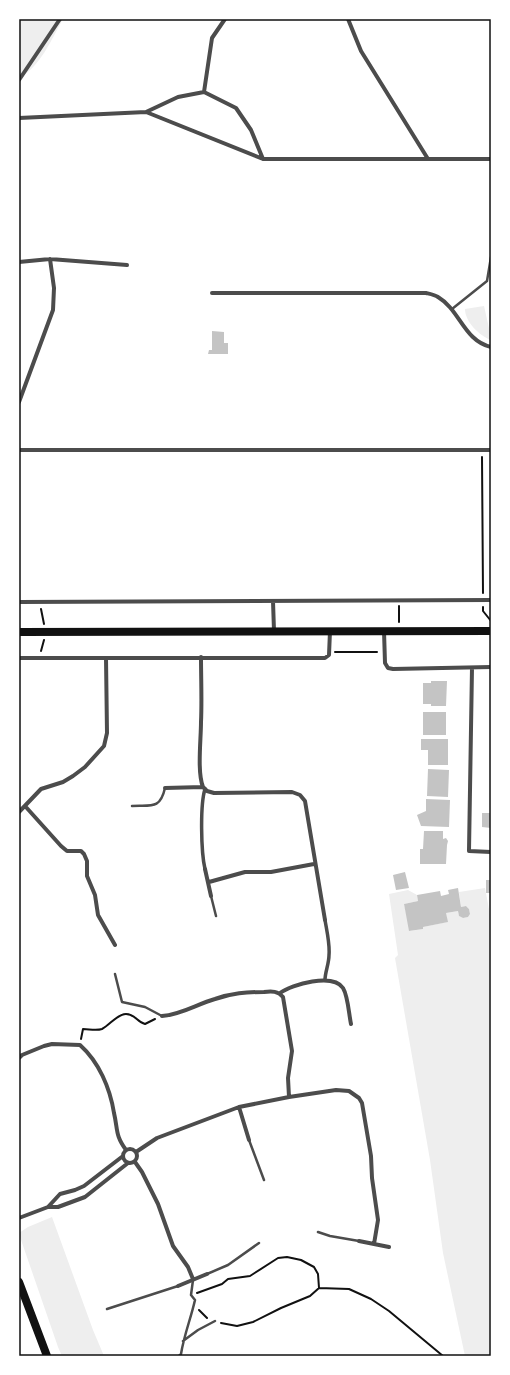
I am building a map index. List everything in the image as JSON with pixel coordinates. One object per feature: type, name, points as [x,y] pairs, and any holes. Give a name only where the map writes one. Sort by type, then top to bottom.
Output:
[{"type":"main road","points":[[19,632],[274,630],[491,631]]},
{"type":"main road","points":[[19,1282],[47,1356]]},
{"type":"street","points":[[19,80],[60,19]]},
{"type":"street","points":[[204,92],[212,38],[225,19]]},
{"type":"street","points":[[348,19],[361,51],[428,159]]},
{"type":"street","points":[[19,118],[146,112],[178,98],[204,92],[236,108],[251,130],[262,159]]},
{"type":"street","points":[[146,112],[262,159],[491,159]]},
{"type":"street","points":[[19,402],[53,310],[54,288],[50,259]]},
{"type":"street","points":[[19,262],[50,259],[127,265]]},
{"type":"street","points":[[212,294],[426,293],[438,297],[452,310],[473,338],[478,342],[491,347]]},
{"type":"street","points":[[19,450],[490,450]]},
{"type":"street","points":[[19,602],[491,600]]},
{"type":"street","points":[[273,601],[274,630]]},
{"type":"street","points":[[19,658],[325,658],[329,652],[330,631]]},
{"type":"street","points":[[384,631],[385,663],[388,668],[491,668]]},
{"type":"street","points":[[201,657],[200,756],[201,781],[204,788],[202,797],[203,858],[212,896]]},
{"type":"street","points":[[19,812],[41,789],[63,782],[85,767],[104,746],[107,733],[106,658]]},
{"type":"street","points":[[472,668],[469,851],[491,852]]},
{"type":"street","points":[[165,788],[204,788],[214,793],[292,792],[300,795],[305,802],[314,864],[329,944],[329,956],[325,972],[325,980]]},
{"type":"street","points":[[25,806],[67,851],[81,851],[84,854],[87,862],[87,876],[95,895],[98,915],[115,945]]},
{"type":"street","points":[[209,882],[245,872],[271,872],[314,864]]},
{"type":"street","points":[[280,993],[292,986],[325,980],[338,983],[345,990],[351,1024]]},
{"type":"street","points":[[162,1016],[172,1015],[214,999],[244,991],[273,991],[280,993],[283,997],[292,1051],[288,1078],[290,1097]]},
{"type":"street","points":[[19,1058],[44,1046],[52,1044],[80,1045],[87,1051],[104,1079],[112,1102],[116,1132],[119,1141],[126,1150]]},
{"type":"street","points":[[136,1152],[157,1138],[239,1107],[290,1097],[343,1090],[349,1091],[359,1098],[362,1103],[371,1156],[378,1220],[374,1244]]},
{"type":"street","points":[[239,1107],[249,1140]]},
{"type":"street","points":[[126,1150],[131,1149],[136,1152],[138,1156],[135,1162]]},
{"type":"street","points":[[48,1207],[60,1194],[84,1186],[123,1156],[126,1150]]},
{"type":"street","points":[[123,1156],[124,1160],[128,1163]]},
{"type":"street","points":[[19,1218],[48,1207],[58,1207],[85,1197],[128,1163],[135,1162]]},
{"type":"street","points":[[135,1162],[142,1172],[158,1204],[173,1246],[188,1267],[193,1279]]},
{"type":"street","points":[[359,1241],[389,1247]]},
{"type":"street","points":[[178,1286],[207,1274]]},
{"type":"lane","points":[[452,310],[487,281],[491,257]]},
{"type":"lane","points":[[132,806],[154,805],[160,803],[165,788]]},
{"type":"lane","points":[[212,896],[216,916]]},
{"type":"lane","points":[[116,974],[122,1002],[145,1007],[162,1016]]},
{"type":"lane","points":[[249,1140],[264,1180]]},
{"type":"lane","points":[[318,1232],[330,1236],[359,1241]]},
{"type":"lane","points":[[207,1274],[228,1265],[259,1243]]},
{"type":"lane","points":[[180,1355],[195,1300],[191,1294],[193,1279]]},
{"type":"lane","points":[[107,1309],[178,1286]]},
{"type":"lane","points":[[183,1341],[198,1330],[215,1321]]},
{"type":"path","points":[[481,450],[483,611],[491,621]]},
{"type":"path","points":[[40,601],[44,624]]},
{"type":"path","points":[[399,601],[399,631]]},
{"type":"path","points":[[39,658],[44,638]]},
{"type":"path","points":[[329,652],[384,652]]},
{"type":"path","points":[[80,1045],[83,1029],[101,1029],[122,1015],[134,1016],[138,1021],[145,1024],[150,1023],[162,1016]]},
{"type":"path","points":[[319,1288],[318,1274],[314,1267],[301,1260],[287,1257],[278,1258],[250,1276],[228,1279],[222,1284],[197,1293],[195,1300],[200,1312],[208,1319],[237,1326],[253,1322],[310,1296],[319,1288],[349,1290],[371,1299],[389,1311],[443,1356]]},
{"type":"shaded area","points":[[19,19],[63,19],[45,52],[27,73],[19,78]]},
{"type":"shaded area","points":[[484,306],[491,340],[474,328],[466,314],[465,309]]},
{"type":"shaded area","points":[[485,888],[491,920],[491,1356],[465,1356],[443,1253],[430,1160],[395,958],[398,955],[389,894],[408,890],[417,895],[418,901],[404,904],[410,931],[447,922],[446,913],[458,911],[459,916],[463,918],[468,917],[470,914],[469,909],[466,906],[461,907],[459,892]]},
{"type":"shaded area","points":[[52,1217],[104,1356],[62,1356],[58,1347],[19,1234],[28,1227]]},
{"type":"building","points":[[212,331],[224,332],[224,343],[228,343],[228,354],[208,354],[209,350],[212,350]]},
{"type":"building","points":[[431,681],[447,681],[446,706],[431,706],[431,704],[423,704],[423,683],[431,683]]},
{"type":"building","points":[[423,712],[446,712],[446,735],[423,735]]},
{"type":"building","points":[[421,739],[448,739],[448,765],[428,765],[428,750],[421,750]]},
{"type":"building","points":[[428,769],[449,770],[448,797],[427,796]]},
{"type":"building","points":[[426,799],[450,800],[449,827],[421,826],[417,815],[426,811]]},
{"type":"building","points":[[482,813],[491,813],[491,828],[482,827]]},
{"type":"building","points":[[424,831],[443,831],[443,839],[446,838],[448,841],[446,864],[420,864],[420,849],[423,849]]},
{"type":"building","points":[[405,872],[409,888],[396,890],[393,875]]},
{"type":"building","points":[[486,880],[491,880],[491,893],[486,893]]},
{"type":"building","points":[[458,888],[461,907],[466,906],[469,909],[470,914],[468,917],[463,918],[459,916],[458,911],[446,913],[448,922],[409,931],[404,904],[418,901],[417,895],[440,891],[441,896],[449,894],[448,890]]}]
